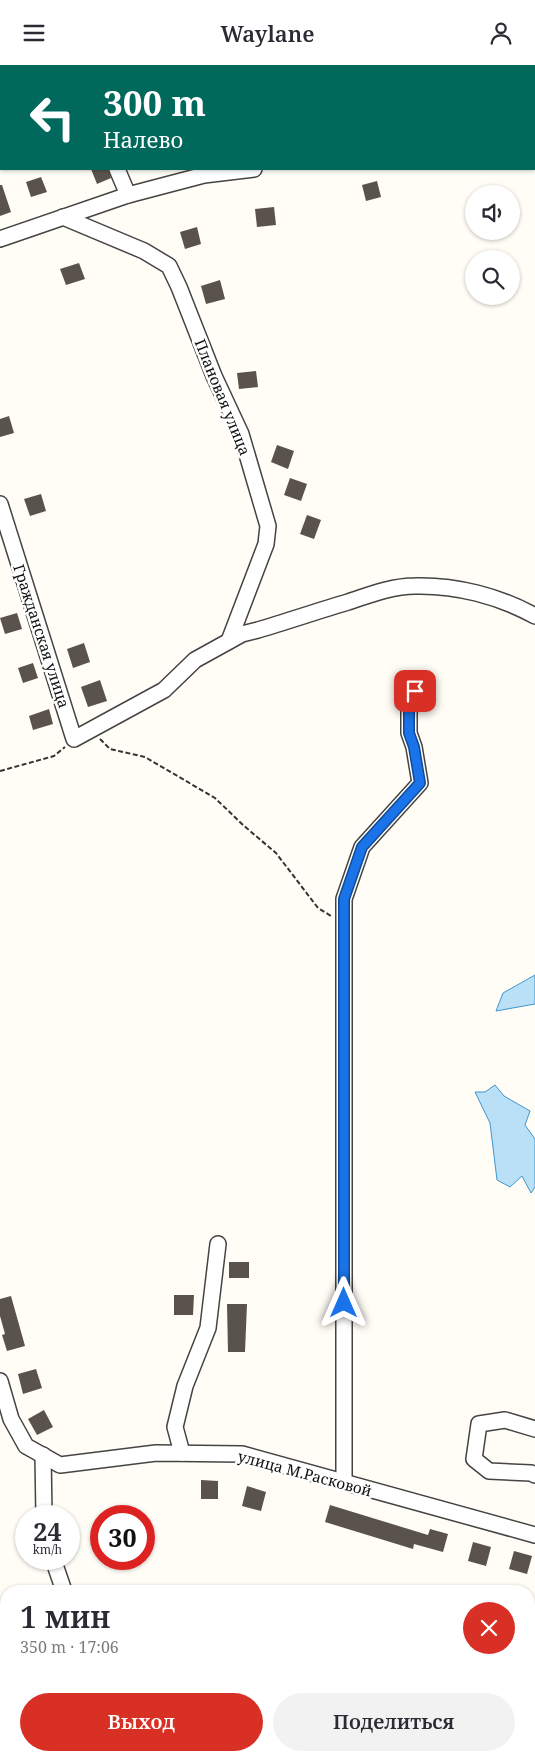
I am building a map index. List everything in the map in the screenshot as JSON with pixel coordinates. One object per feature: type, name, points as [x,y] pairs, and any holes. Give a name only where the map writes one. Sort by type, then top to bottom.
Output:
[{"type":"street","points":[[117,170],[128,195]]},
{"type":"street","points":[[0,239],[128,195],[204,175],[246,170]]},
{"type":"street","name":"Плановая улица","points":[[63,217],[144,251],[169,266],[214,376],[241,434],[268,526],[266,544],[229,641]]},
{"type":"street","name":"Гражданская улица","points":[[0,503],[74,739]]},
{"type":"street","points":[[74,739],[164,690],[195,660],[242,634],[258,631],[380,592],[413,586],[472,591],[498,599],[535,616]]},
{"type":"street","points":[[344,1482],[344,899],[362,847],[420,783],[414,747],[409,733],[409,712],[415,691]]},
{"type":"street","points":[[182,1453],[175,1427],[185,1386],[208,1329],[218,1243]]},
{"type":"street","name":"улица М.Расковой","points":[[0,1381],[6,1420],[26,1446],[60,1465],[156,1453],[242,1454],[535,1535]]},
{"type":"street","points":[[535,1429],[505,1420],[479,1424],[474,1459],[489,1471],[531,1473],[535,1475]]},
{"type":"street","points":[[43,1455],[44,1505]]},
{"type":"street","points":[[57,1570],[62,1585]]},
{"type":"path","points":[[92,730],[110,749],[145,757],[215,797],[243,825],[276,853],[318,908],[344,923]]},
{"type":"path","points":[[0,771],[54,755],[74,739]]},
{"type":"water","points":[[535,975],[535,1004],[496,1011],[503,993]]},
{"type":"water","points":[[495,1085],[504,1096],[530,1111],[525,1125],[535,1139],[535,1187],[531,1193],[522,1176],[510,1187],[497,1180],[490,1123],[475,1092],[485,1092]]},
{"type":"building","points":[[91,170],[108,170],[111,178],[97,184]]},
{"type":"building","points":[[41,177],[47,192],[31,197],[26,182]]},
{"type":"building","points":[[377,181],[381,197],[366,201],[362,185]]},
{"type":"building","points":[[0,185],[2,185],[11,212],[0,216]]},
{"type":"building","points":[[274,207],[276,225],[257,227],[255,209]]},
{"type":"building","points":[[197,227],[201,244],[185,249],[180,232]]},
{"type":"building","points":[[79,263],[85,279],[66,285],[60,269]]},
{"type":"building","points":[[220,280],[225,299],[206,304],[201,286]]},
{"type":"building","points":[[256,371],[258,387],[239,389],[237,373]]},
{"type":"building","points":[[9,416],[14,433],[0,437],[0,419]]},
{"type":"building","points":[[277,445],[294,451],[288,469],[271,462]]},
{"type":"building","points":[[290,478],[307,484],[301,501],[284,495]]},
{"type":"building","points":[[41,494],[46,511],[30,516],[24,499]]},
{"type":"building","points":[[307,515],[321,520],[314,539],[300,534]]},
{"type":"building","points":[[17,613],[22,629],[5,634],[0,618]]},
{"type":"building","points":[[84,643],[90,662],[73,668],[67,649]]},
{"type":"building","points":[[33,663],[38,678],[23,683],[18,668]]},
{"type":"building","points":[[100,680],[107,701],[88,707],[81,687]]},
{"type":"building","points":[[49,709],[53,724],[33,730],[29,716]]},
{"type":"building","points":[[229,1262],[249,1262],[249,1278],[229,1278]]},
{"type":"building","points":[[174,1295],[194,1295],[193,1315],[174,1315]]},
{"type":"building","points":[[11,1296],[25,1346],[7,1351],[2,1335],[5,1334],[0,1316],[0,1299]]},
{"type":"building","points":[[227,1304],[247,1304],[245,1352],[228,1352]]},
{"type":"building","points":[[36,1369],[42,1388],[23,1394],[18,1374]]},
{"type":"building","points":[[44,1410],[53,1427],[37,1435],[28,1419]]},
{"type":"building","points":[[201,1480],[218,1481],[218,1499],[201,1499]]},
{"type":"building","points":[[247,1486],[266,1492],[261,1511],[242,1506]]},
{"type":"building","points":[[330,1505],[428,1535],[430,1529],[448,1534],[443,1552],[414,1544],[413,1549],[325,1522]]},
{"type":"building","points":[[473,1542],[491,1547],[486,1566],[468,1561]]},
{"type":"building","points":[[514,1551],[532,1556],[527,1574],[509,1569]]},
{"type":"route","points":[[344,1303],[344,899],[362,847],[420,783],[414,747],[409,733],[409,712],[415,691]]}]
